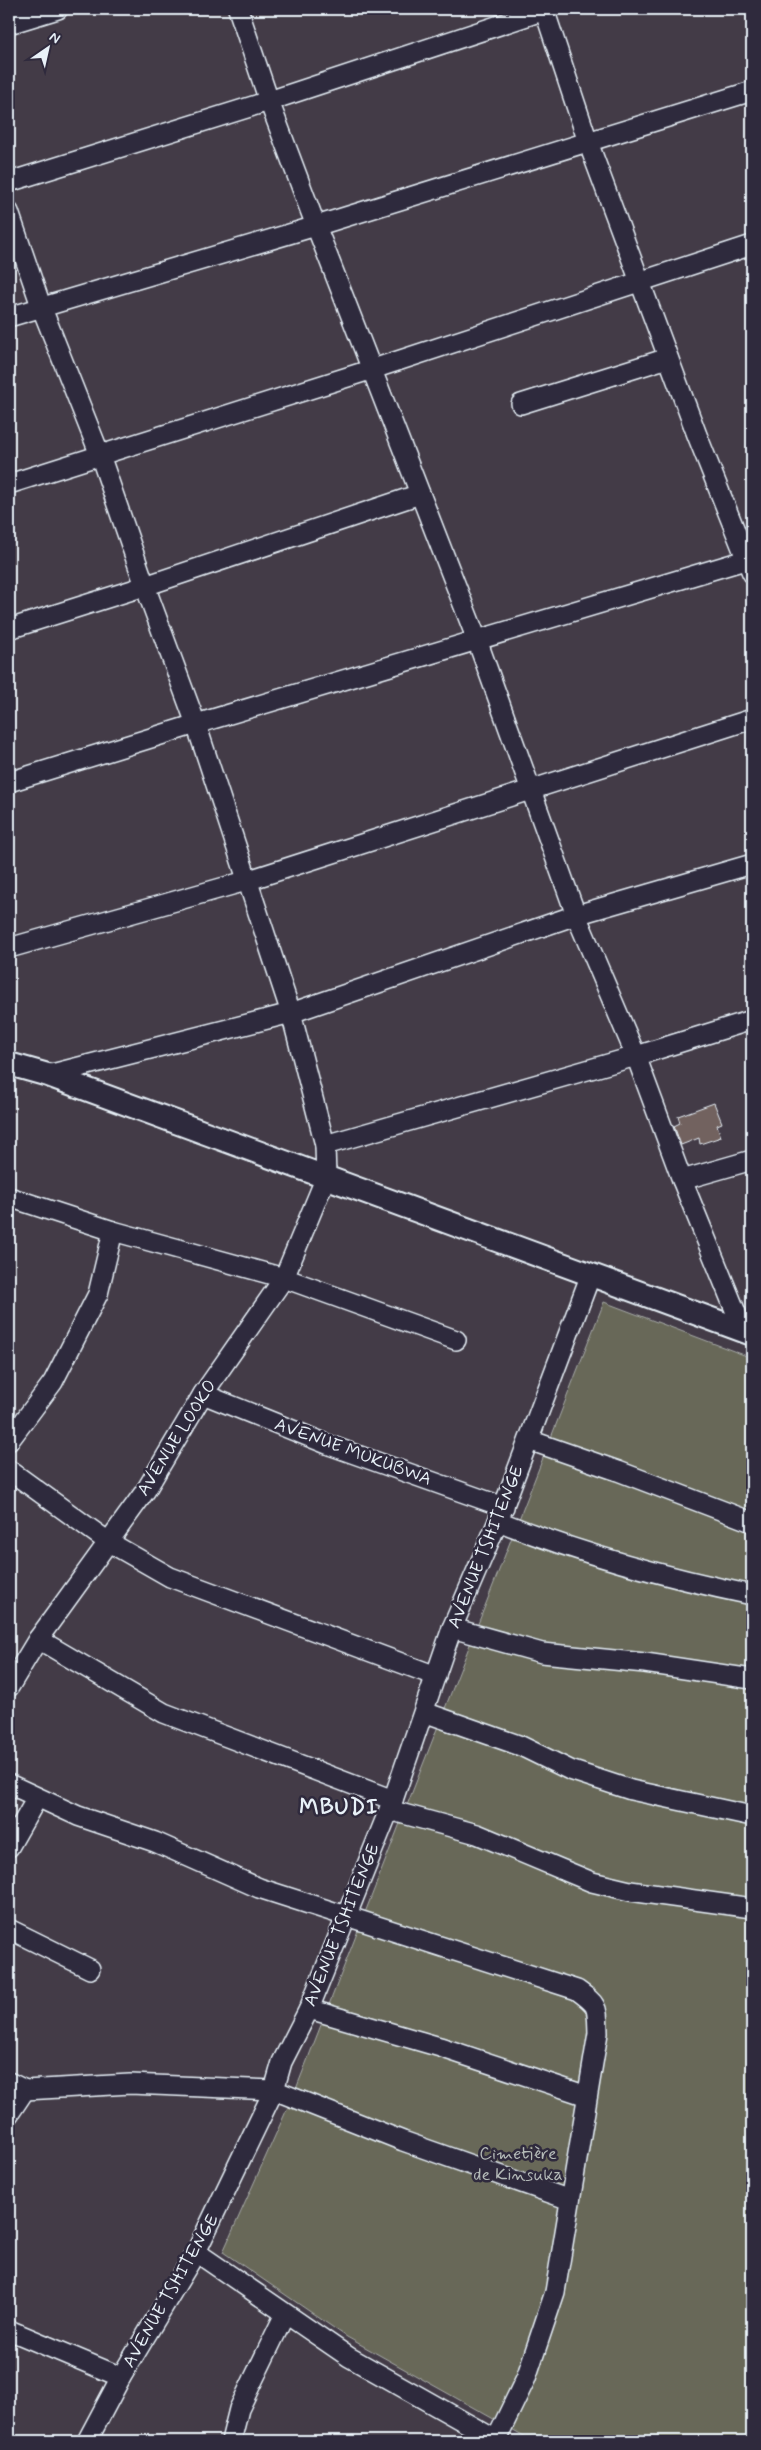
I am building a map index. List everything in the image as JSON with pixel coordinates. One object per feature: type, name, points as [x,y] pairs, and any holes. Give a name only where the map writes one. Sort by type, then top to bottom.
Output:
[{"type":"street","points":[[9,24],[58,9]]},
{"type":"street","points":[[238,9],[269,101],[316,226],[477,640],[576,915],[636,1056],[682,1180],[746,1322]]},
{"type":"street","points":[[9,182],[269,101],[545,9],[588,142],[642,283],[668,358],[750,564],[477,640],[9,782]]},
{"type":"street","points":[[9,317],[316,226],[752,91]]},
{"type":"street","points":[[9,212],[41,306],[100,455],[145,586],[196,724],[246,881],[291,1013],[325,1145],[326,1177]]},
{"type":"street","points":[[9,484],[372,370],[642,283],[752,245]]},
{"type":"street","points":[[521,404],[668,358]]},
{"type":"street","points":[[9,629],[145,586],[420,494]]},
{"type":"street","points":[[9,948],[246,881],[752,719]]},
{"type":"street","points":[[48,1075],[291,1013],[576,915],[752,864]]},
{"type":"street","points":[[325,1145],[636,1056],[752,1020]]},
{"type":"street","points":[[9,1064],[48,1075],[591,1274],[746,1322]]},
{"type":"street","points":[[682,1180],[752,1160]]},
{"type":"street","name":"AVENUE LOOKO","points":[[9,1687],[38,1639],[107,1541],[146,1490],[203,1394],[284,1278],[326,1177]]},
{"type":"street","points":[[9,1197],[113,1231],[284,1278],[456,1340]]},
{"type":"street","points":[[9,1441],[53,1382],[98,1294],[113,1231]]},
{"type":"street","name":"AVENUE TSHITENGE","points":[[87,2441],[121,2377],[196,2252],[274,2090],[282,2062],[309,2009],[391,1805],[452,1628],[501,1514],[591,1274]]},
{"type":"street","name":"AVENUE MUKUBWA","points":[[203,1394],[501,1514],[553,1543],[619,1564],[752,1595]]},
{"type":"street","points":[[529,1440],[618,1471],[752,1522]]},
{"type":"street","points":[[9,1470],[107,1541],[170,1577],[436,1676]]},
{"type":"street","points":[[452,1628],[542,1653],[645,1663],[752,1679]]},
{"type":"street","points":[[38,1639],[164,1713],[391,1805],[477,1834],[592,1882],[630,1891],[752,1908]]},
{"type":"street","points":[[424,1712],[521,1746],[570,1770],[632,1790],[752,1816]]},
{"type":"street","points":[[9,1784],[78,1816],[155,1842],[259,1888],[577,1990],[594,2003],[597,2012],[598,2033],[555,2292],[526,2378],[497,2441],[349,2357],[196,2252]]},
{"type":"street","points":[[9,1847],[37,1798]]},
{"type":"street","points":[[9,1929],[90,1969]]},
{"type":"street","points":[[309,2009],[440,2046],[588,2096]]},
{"type":"street","points":[[9,2114],[17,2086],[130,2084],[274,2090],[403,2141],[570,2200]]},
{"type":"street","points":[[231,2441],[239,2409],[285,2314]]},
{"type":"street","points":[[9,2330],[121,2377]]},
{"type":"green space","name":"Cimetière de Kinsuka","points":[[604,1302],[752,1358],[752,2441],[533,2441],[347,2337],[223,2252],[296,2089]]},
{"type":"building","points":[[714,1103],[722,1123],[717,1125],[721,1137],[700,1144],[699,1138],[681,1145],[674,1126],[680,1123],[678,1116]]},
{"type":"district","name":"MBUDI","points":[[339,1808]]}]
